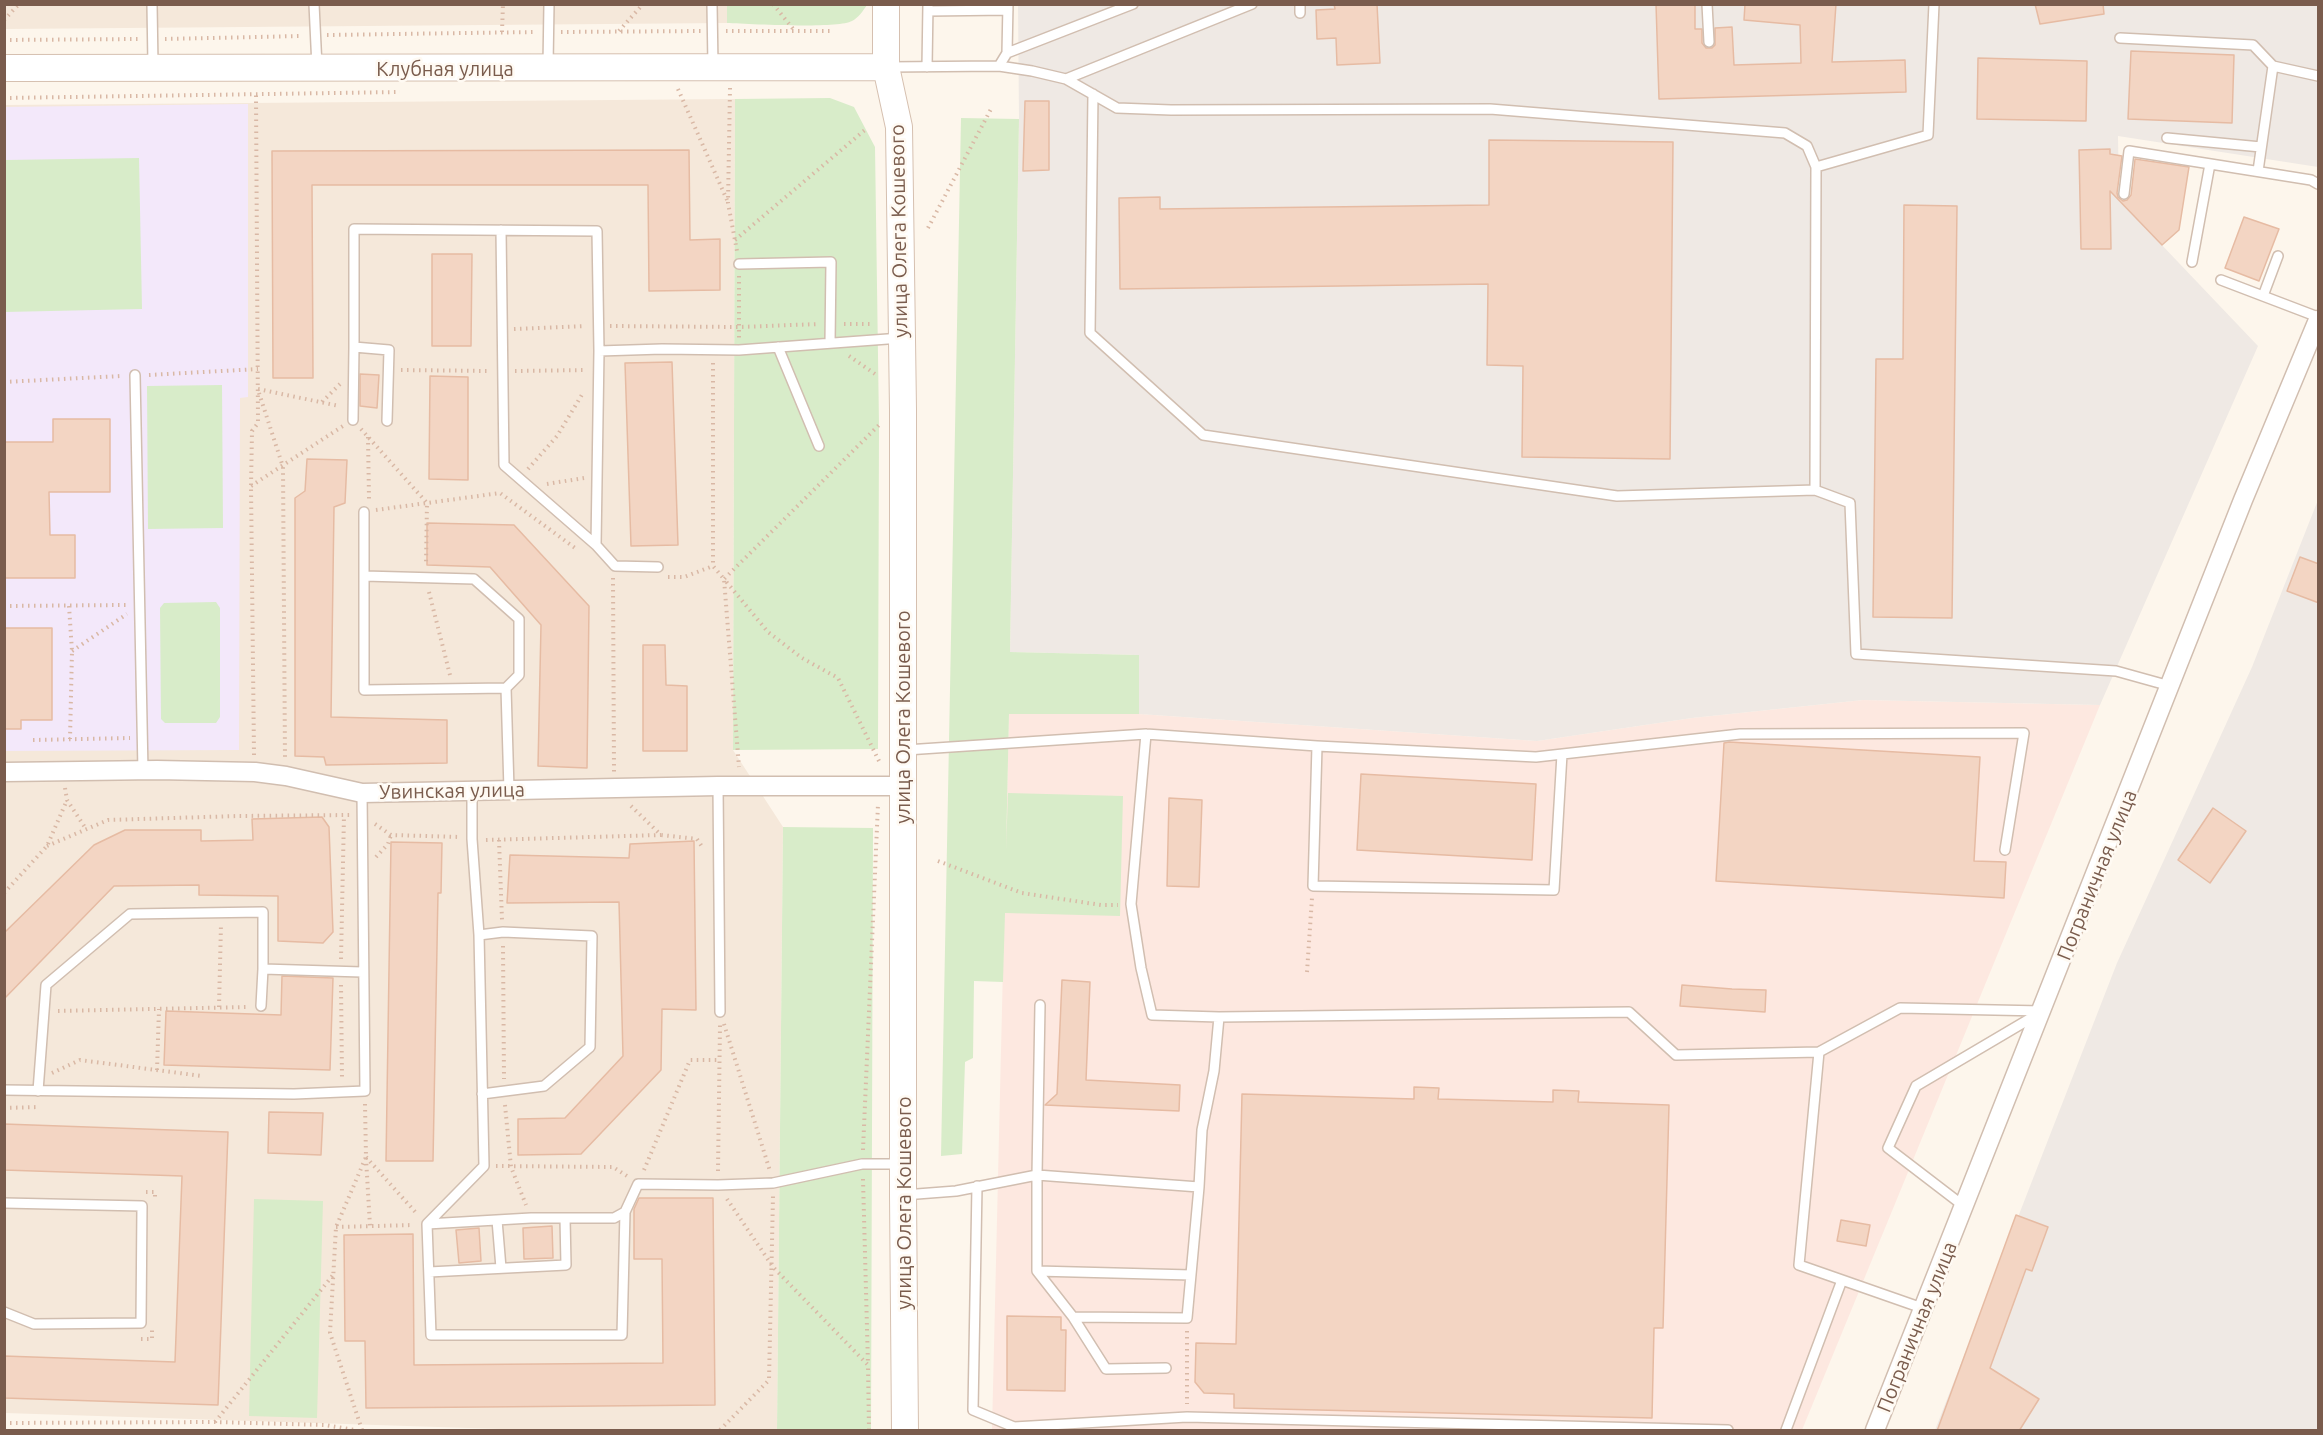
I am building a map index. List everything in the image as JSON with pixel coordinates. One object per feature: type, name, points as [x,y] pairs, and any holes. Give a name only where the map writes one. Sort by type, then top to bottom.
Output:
[{"type":"main road","name":"улица Олега Кошевого","points":[[886,4],[886,68],[899,127],[903,410],[891,786],[904,1164],[905,1431]]},
{"type":"main road","name":"Клубная улица","points":[[4,68],[548,69],[716,78],[886,68]]},
{"type":"street","name":"Пограничная улица","points":[[1875,1431],[2239,511],[2319,318]]},
{"type":"street","name":"Увинская улица","points":[[4,772],[255,772],[286,776],[362,793],[717,786],[891,786]]},
{"type":"lane","points":[[152,4],[153,69]]},
{"type":"lane","points":[[314,4],[317,69]]},
{"type":"lane","points":[[548,69],[549,4]]},
{"type":"lane","points":[[712,4],[716,78]]},
{"type":"lane","points":[[1007,53],[1133,4]]},
{"type":"lane","points":[[1066,79],[1252,4]]},
{"type":"lane","points":[[1707,4],[1709,42]]},
{"type":"lane","points":[[1816,167],[1928,135],[1934,4]]},
{"type":"lane","points":[[927,67],[928,8],[1008,7],[1007,53],[999,66]]},
{"type":"lane","points":[[2120,38],[2253,45],[2273,66],[2319,76]]},
{"type":"lane","points":[[886,68],[999,66],[1066,79],[1117,108],[1171,110],[1490,109],[1785,133],[1807,146],[1816,167],[1815,490]]},
{"type":"lane","points":[[2258,171],[2273,66]]},
{"type":"lane","points":[[1093,94],[1090,333],[1203,435],[1617,496],[1815,490],[1850,503],[1856,654],[2116,671],[2171,686]]},
{"type":"lane","points":[[2167,138],[2261,147]]},
{"type":"lane","points":[[2124,194],[2129,151],[2312,180],[2319,184]]},
{"type":"lane","points":[[2192,261],[2210,164]]},
{"type":"lane","points":[[353,420],[354,229],[597,231],[596,545]]},
{"type":"lane","points":[[501,230],[504,465],[596,545],[615,566],[658,567]]},
{"type":"lane","points":[[2263,296],[2278,256]]},
{"type":"lane","points":[[739,264],[831,262],[830,343]]},
{"type":"lane","points":[[2221,280],[2319,318]]},
{"type":"lane","points":[[598,351],[739,350],[877,342],[901,338]]},
{"type":"lane","points":[[354,347],[389,350],[387,421]]},
{"type":"lane","points":[[778,347],[819,446]]},
{"type":"lane","points":[[135,375],[143,771]]},
{"type":"lane","points":[[364,576],[474,579],[519,619],[519,675],[506,688],[364,690],[364,576],[367,512]]},
{"type":"lane","points":[[506,688],[509,790]]},
{"type":"lane","points":[[891,750],[1146,734],[1317,746],[1536,757],[1740,734],[2024,733],[2005,850]]},
{"type":"lane","points":[[1146,734],[1131,904],[1141,968],[1152,1015],[1219,1017],[1629,1012],[1676,1055],[1819,1052],[1900,1008],[2042,1011]]},
{"type":"lane","points":[[1317,746],[1313,886],[1554,890],[1562,754]]},
{"type":"lane","points":[[717,786],[720,1012]]},
{"type":"lane","points":[[472,790],[472,839],[479,935],[484,1166],[427,1224],[431,1335],[622,1335],[625,1212],[638,1184],[773,1183],[862,1164],[904,1164]]},
{"type":"lane","points":[[4,1090],[294,1094],[365,1091],[362,972],[362,793]]},
{"type":"lane","points":[[38,1091],[46,985],[130,914],[263,912],[261,1006]]},
{"type":"lane","points":[[479,935],[503,932],[592,936],[590,1047],[544,1086],[504,1093],[482,1094]]},
{"type":"lane","points":[[263,969],[362,972]]},
{"type":"lane","points":[[1040,1005],[1037,1270],[1073,1317],[1106,1369],[1166,1368]]},
{"type":"lane","points":[[1965,1207],[1888,1148],[1916,1086],[2042,1011]]},
{"type":"lane","points":[[1073,1317],[1187,1318],[1202,1130],[1214,1071],[1219,1017]]},
{"type":"lane","points":[[1819,1052],[1799,1265],[1925,1309]]},
{"type":"lane","points":[[903,1195],[956,1191],[1037,1174],[1199,1187]]},
{"type":"lane","points":[[977,1186],[973,1410],[1014,1427],[1187,1417],[1504,1428],[1728,1431]]},
{"type":"lane","points":[[4,1203],[142,1206],[141,1323],[34,1324],[4,1312]]},
{"type":"lane","points":[[427,1224],[531,1218],[614,1218],[625,1212]]},
{"type":"lane","points":[[429,1272],[566,1265],[565,1218]]},
{"type":"lane","points":[[497,1220],[501,1268]]},
{"type":"lane","points":[[1037,1270],[1191,1275]]},
{"type":"lane","points":[[1786,1431],[1842,1280]]},
{"type":"path","points":[[4,20],[19,4]]},
{"type":"path","points":[[502,32],[503,4]]},
{"type":"path","points":[[618,31],[643,4]]},
{"type":"path","points":[[773,4],[794,31]]},
{"type":"path","points":[[4,40],[502,32],[831,31]]},
{"type":"path","points":[[716,78],[730,88],[728,203],[739,264],[739,350]]},
{"type":"path","points":[[678,88],[728,203]]},
{"type":"path","points":[[667,89],[689,88]]},
{"type":"path","points":[[4,98],[409,92]]},
{"type":"path","points":[[255,772],[251,486],[252,431],[258,423],[256,94]]},
{"type":"path","points":[[928,228],[991,109]]},
{"type":"path","points":[[735,240],[866,129]]},
{"type":"path","points":[[502,329],[876,324]]},
{"type":"path","points":[[830,343],[878,376]]},
{"type":"path","points":[[713,350],[713,566],[768,632],[802,658],[838,678],[891,786],[862,1164],[868,1431]]},
{"type":"path","points":[[322,403],[353,369]]},
{"type":"path","points":[[388,370],[598,370]]},
{"type":"path","points":[[368,437],[367,512],[500,493],[520,479],[556,436],[598,370]]},
{"type":"path","points":[[258,389],[341,407],[427,503],[425,578],[453,689]]},
{"type":"path","points":[[258,389],[283,466],[286,776]]},
{"type":"path","points":[[251,486],[353,420]]},
{"type":"path","points":[[741,786],[724,579],[879,425],[879,437]]},
{"type":"path","points":[[500,493],[575,549]]},
{"type":"path","points":[[613,576],[614,771],[611,788],[661,835],[697,839],[718,869]]},
{"type":"path","points":[[4,606],[140,605]]},
{"type":"path","points":[[72,651],[140,605]]},
{"type":"path","points":[[69,606],[72,651],[70,739]]},
{"type":"path","points":[[33,740],[142,738]]},
{"type":"path","points":[[879,761],[891,750]]},
{"type":"path","points":[[64,773],[67,800],[86,830]]},
{"type":"path","points":[[4,892],[47,846],[67,800]]},
{"type":"path","points":[[342,1092],[341,971],[344,815]]},
{"type":"path","points":[[499,840],[503,932],[504,1093],[511,1167],[531,1218]]},
{"type":"path","points":[[939,861],[1022,893],[1101,905],[1131,904]]},
{"type":"path","points":[[1307,972],[1313,886]]},
{"type":"path","points":[[219,1007],[221,913]]},
{"type":"path","points":[[44,1011],[261,1006]]},
{"type":"path","points":[[157,1070],[159,1009]]},
{"type":"path","points":[[720,1012],[718,1185],[773,1267],[868,1365]]},
{"type":"path","points":[[720,1012],[773,1183],[769,1380],[720,1431]]},
{"type":"path","points":[[39,1079],[80,1060],[210,1077]]},
{"type":"path","points":[[484,1166],[613,1167],[638,1184],[690,1060],[719,1060]]},
{"type":"path","points":[[365,1091],[370,1226]]},
{"type":"path","points":[[366,1157],[427,1224]]},
{"type":"path","points":[[362,1431],[330,1333],[336,1227],[366,1157]]},
{"type":"path","points":[[143,1192],[155,1192],[155,1204]]},
{"type":"path","points":[[336,1227],[427,1224]]},
{"type":"path","points":[[215,1422],[333,1274]]},
{"type":"path","points":[[1187,1318],[1187,1417]]},
{"type":"path","points":[[130,1339],[152,1340],[152,1328]]},
{"type":"path","points":[[4,1423],[215,1422],[325,1425],[354,1431]]},
{"type":"shaded area","points":[[727,4],[727,23],[5,29],[4,5]]},
{"type":"shaded area","points":[[1018,5],[2318,5],[2318,167],[2118,136],[2119,200],[2258,346],[2100,705],[1863,700],[1692,718],[1537,741],[1139,714],[1139,655],[1010,652],[1019,119]]},
{"type":"shaded area","points":[[735,99],[733,750],[783,827],[777,1430],[531,1430],[5,1413],[5,105]]},
{"type":"shaded area","points":[[248,104],[248,397],[240,398],[239,750],[5,751],[4,107]]},
{"type":"shaded area","points":[[2318,500],[2318,1430],[1935,1430],[2117,963],[2252,667]]},
{"type":"shaded area","points":[[1863,700],[2100,705],[1802,1430],[992,1430],[1009,714],[1139,714],[1537,741],[1692,718]]},
{"type":"green space","points":[[727,4],[867,5],[852,21],[843,23],[772,25],[727,23]]},
{"type":"green space","points":[[830,98],[854,107],[875,147],[879,425],[878,749],[733,750],[735,99]]},
{"type":"green space","points":[[961,118],[1019,119],[1010,652],[1139,655],[1139,714],[1009,714],[1006,851],[1008,793],[1123,796],[1120,916],[1005,913],[1003,982],[974,981],[973,1058],[965,1062],[962,1154],[941,1156]]},
{"type":"green space","points":[[139,158],[142,309],[5,312],[5,160]]},
{"type":"green space","points":[[222,385],[223,528],[148,529],[147,386]]},
{"type":"green space","points":[[216,602],[220,608],[220,717],[216,723],[165,723],[161,719],[160,608],[164,603]]},
{"type":"green space","points":[[783,827],[873,828],[871,1430],[777,1430]]},
{"type":"green space","points":[[254,1199],[323,1201],[317,1418],[249,1416]]},
{"type":"building","points":[[1334,4],[1377,4],[1380,63],[1337,65],[1336,38],[1317,39],[1316,10],[1335,9]]},
{"type":"building","points":[[1656,4],[1695,4],[1695,29],[1702,29],[1702,43],[1706,48],[1712,48],[1715,45],[1715,28],[1732,27],[1734,65],[1801,63],[1800,25],[1744,20],[1745,4],[1836,4],[1832,62],[1905,60],[1906,92],[1659,99]]},
{"type":"building","points":[[2035,4],[2103,4],[2104,14],[2040,24]]},
{"type":"building","points":[[2131,51],[2234,55],[2232,123],[2128,119]]},
{"type":"building","points":[[1978,58],[2087,61],[2086,121],[1977,119]]},
{"type":"building","points":[[1025,101],[1049,101],[1049,170],[1023,171]]},
{"type":"building","points":[[1489,140],[1673,142],[1670,459],[1522,457],[1523,366],[1487,365],[1488,284],[1120,289],[1119,198],[1160,197],[1160,209],[1489,205]]},
{"type":"building","points":[[2110,149],[2110,154],[2122,156],[2117,193],[2123,201],[2131,195],[2135,159],[2189,167],[2179,230],[2162,245],[2110,191],[2111,249],[2081,249],[2079,150]]},
{"type":"building","points":[[689,150],[690,240],[720,239],[720,290],[649,291],[648,185],[312,185],[313,378],[273,378],[272,151]]},
{"type":"building","points":[[1904,205],[1957,206],[1952,618],[1873,617],[1876,359],[1903,359]]},
{"type":"building","points":[[2244,217],[2279,229],[2259,281],[2225,268]]},
{"type":"building","points":[[432,254],[472,254],[471,346],[432,346]]},
{"type":"building","points":[[672,362],[678,545],[631,546],[625,363]]},
{"type":"building","points":[[360,374],[379,375],[377,408],[360,406]]},
{"type":"building","points":[[430,376],[468,377],[468,480],[429,479]]},
{"type":"building","points":[[53,419],[110,419],[110,492],[49,492],[50,535],[75,535],[75,578],[4,578],[4,442],[53,442]]},
{"type":"building","points":[[307,459],[347,460],[345,503],[334,507],[331,717],[447,720],[447,763],[326,765],[324,757],[295,756],[295,498],[305,491]]},
{"type":"building","points":[[427,523],[514,525],[589,606],[587,768],[538,766],[541,625],[490,567],[427,565]]},
{"type":"building","points":[[2300,557],[2319,564],[2319,603],[2287,591]]},
{"type":"building","points":[[4,628],[52,628],[52,720],[21,720],[21,729],[4,729]]},
{"type":"building","points":[[643,645],[665,645],[666,685],[687,686],[687,751],[643,751]]},
{"type":"building","points":[[1724,743],[1980,757],[1974,861],[2006,862],[2004,898],[1716,881]]},
{"type":"building","points":[[1361,774],[1536,784],[1532,860],[1357,850]]},
{"type":"building","points":[[1169,798],[1202,800],[1199,887],[1167,886]]},
{"type":"building","points":[[2213,808],[2246,831],[2210,883],[2178,860]]},
{"type":"building","points":[[322,817],[329,827],[333,932],[323,943],[278,941],[278,896],[199,895],[199,885],[114,886],[4,999],[4,933],[94,845],[125,830],[201,830],[201,841],[253,840],[252,819]]},
{"type":"building","points":[[694,841],[696,1010],[662,1009],[661,1070],[581,1154],[518,1155],[518,1119],[565,1118],[623,1056],[619,902],[507,903],[510,855],[629,858],[630,844]]},
{"type":"building","points":[[391,842],[442,843],[441,893],[438,893],[433,1161],[386,1161]]},
{"type":"building","points":[[282,976],[333,978],[330,1070],[164,1065],[166,1011],[281,1015]]},
{"type":"building","points":[[1062,980],[1090,982],[1086,1080],[1180,1085],[1179,1111],[1045,1105],[1057,1094]]},
{"type":"building","points":[[1682,985],[1766,990],[1765,1012],[1680,1006]]},
{"type":"building","points":[[1414,1087],[1439,1088],[1438,1099],[1553,1102],[1553,1090],[1579,1091],[1578,1102],[1669,1105],[1663,1328],[1654,1328],[1652,1418],[1234,1408],[1234,1394],[1204,1393],[1195,1382],[1196,1343],[1236,1344],[1242,1094],[1414,1099]]},
{"type":"building","points":[[269,1112],[323,1113],[321,1155],[268,1153]]},
{"type":"building","points":[[4,1124],[228,1132],[218,1405],[4,1398],[4,1356],[175,1362],[182,1176],[4,1170]]},
{"type":"building","points":[[639,1198],[713,1198],[715,1405],[366,1408],[365,1341],[345,1341],[344,1235],[413,1234],[414,1365],[663,1363],[662,1259],[634,1259],[634,1209]]},
{"type":"building","points":[[2016,1215],[2048,1227],[2032,1271],[2026,1269],[1990,1368],[2039,1399],[2019,1431],[1937,1431]]},
{"type":"building","points":[[1841,1220],[1870,1225],[1866,1246],[1837,1241]]},
{"type":"building","points":[[552,1226],[553,1258],[524,1259],[523,1228]]},
{"type":"building","points":[[479,1228],[481,1261],[459,1263],[456,1230]]},
{"type":"building","points":[[1007,1316],[1061,1317],[1061,1330],[1066,1330],[1065,1391],[1007,1390]]}]
